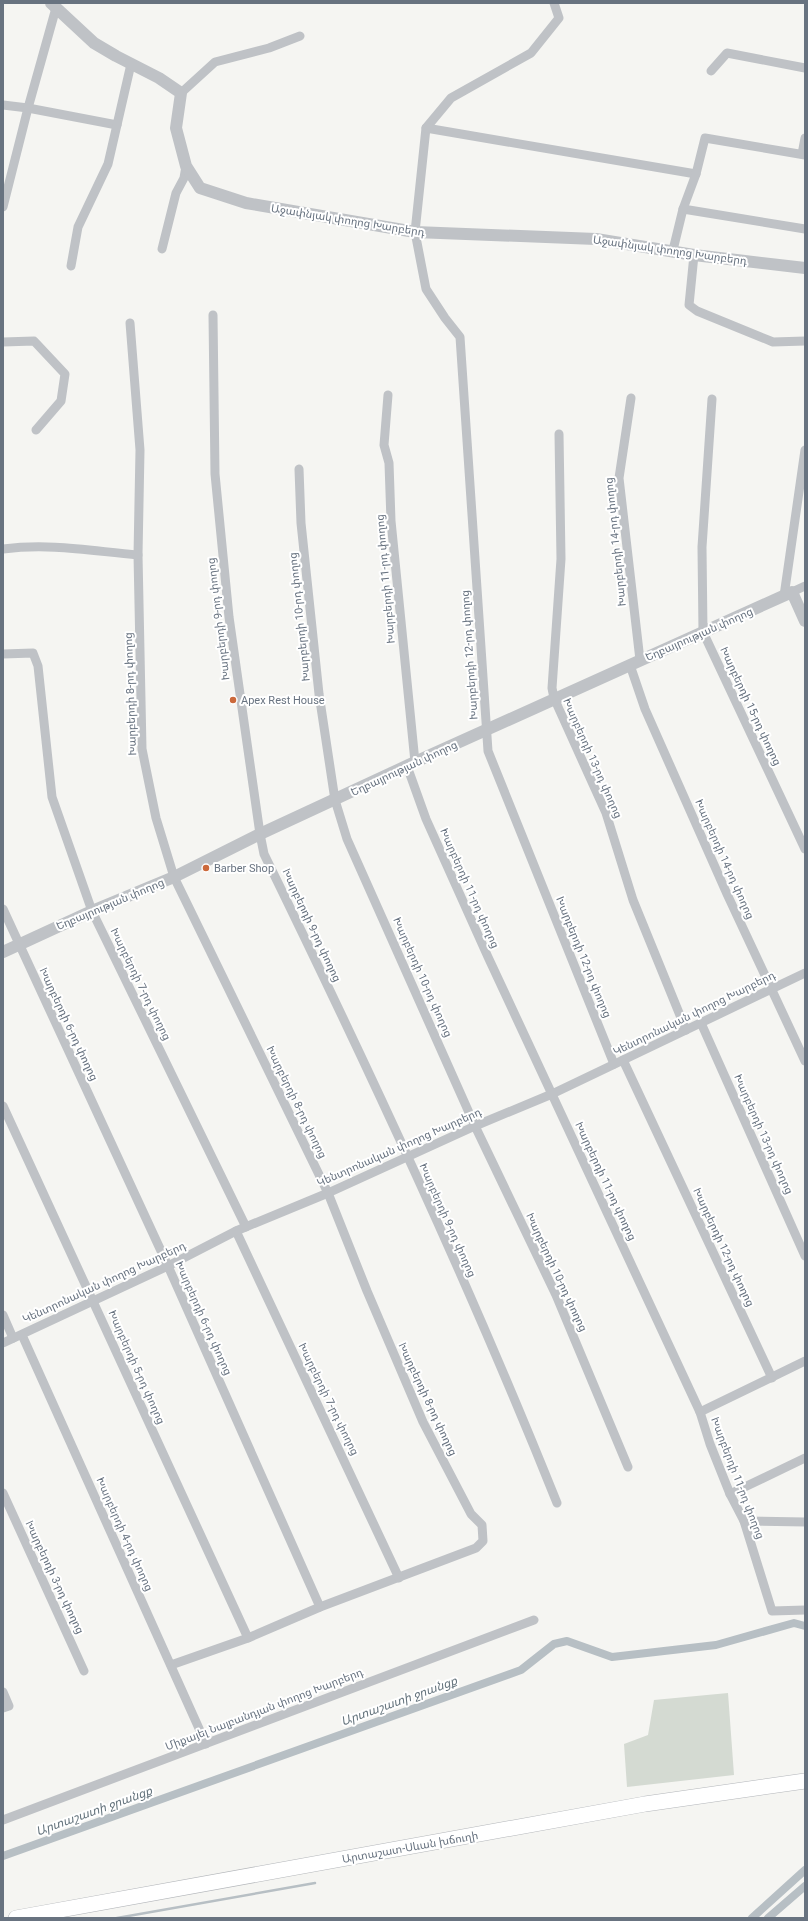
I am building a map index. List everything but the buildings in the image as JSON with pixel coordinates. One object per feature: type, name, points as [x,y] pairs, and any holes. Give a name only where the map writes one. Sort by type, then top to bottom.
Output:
[{"type":"main road","name":"Արտաշատ-Սևան խճուղի","points":[[16,1918],[645,1804],[805,1781]]},
{"type":"street","points":[[426,128],[451,98],[531,52],[559,18],[554,3]]},
{"type":"street","points":[[3,207],[53,5],[94,43],[159,78],[181,93],[214,62],[269,48],[300,36]]},
{"type":"street","points":[[710,71],[727,53],[805,68]]},
{"type":"street","points":[[71,266],[78,227],[108,164],[131,64]]},
{"type":"street","name":"Աջափնյակ փողոց Խարբերդ","points":[[181,93],[176,128],[186,166],[200,188],[246,203],[415,232],[596,239],[673,250],[694,255],[805,268]]},
{"type":"street","points":[[3,105],[28,108],[117,125]]},
{"type":"street","points":[[426,128],[696,174]]},
{"type":"street","name":"Խարբերդի 12-րդ փողոց","points":[[426,128],[415,232],[426,289],[445,318],[460,337],[488,751],[614,1064]]},
{"type":"street","points":[[673,250],[683,209],[696,174],[705,138],[803,154],[805,138]]},
{"type":"street","points":[[162,249],[176,193],[184,178],[186,166]]},
{"type":"street","points":[[683,209],[805,229]]},
{"type":"street","points":[[694,255],[688,305],[697,311],[773,342],[805,341]]},
{"type":"street","name":"Խարբերդի 9-րդ փողոց","points":[[213,315],[216,482],[229,616],[264,854],[407,1157],[523,1419],[557,1503]]},
{"type":"street","name":"Խարբերդի 8-րդ փողոց","points":[[130,323],[140,450],[138,555],[142,750],[156,818],[174,877],[328,1193],[367,1291],[423,1422],[471,1514],[482,1526],[484,1540],[476,1548],[320,1608],[248,1638],[171,1665]]},
{"type":"street","points":[[3,342],[34,341],[65,374],[61,401],[36,430]]},
{"type":"street","name":"Խարբերդի 11-րդ փողոց","points":[[388,395],[384,445],[389,462],[391,521],[411,764],[429,826],[488,957],[700,1412],[710,1444],[730,1494],[744,1521],[772,1611],[805,1610]]},
{"type":"street","name":"Խարբերդի 14-րդ փողոց","points":[[631,398],[619,478],[635,662],[645,709],[727,894],[805,1061]]},
{"type":"street","name":"Խարբերդի 15-րդ փողոց","points":[[712,399],[702,547],[703,632],[805,849]]},
{"type":"street","name":"Խարբերդի 13-րդ փողոց","points":[[559,434],[561,559],[553,655],[552,688],[554,698],[606,813],[633,900],[686,1030]]},
{"type":"street","points":[[805,450],[788,594],[805,621]]},
{"type":"street","name":"Խարբերդի 10-րդ փողոց","points":[[299,470],[301,523],[318,678],[335,800],[347,839],[475,1126],[556,1295],[628,1467]]},
{"type":"street","points":[[3,549],[31,546],[67,547],[138,555]]},
{"type":"street","name":"Եղբայրության փողոց","points":[[3,952],[92,911],[174,877],[260,834],[554,698],[805,586]]},
{"type":"street","name":"Խարբերդի 7-րդ փողոց","points":[[3,654],[33,653],[38,666],[52,797],[92,911],[246,1227]]},
{"type":"street","name":"Խարբերդի 6-րդ փողոց","points":[[3,909],[168,1266],[320,1608]]},
{"type":"street","name":"Կենտրոնական փողոց Խարբերդ","points":[[3,1343],[94,1302],[236,1231],[328,1193],[475,1126],[552,1094],[805,973]]},
{"type":"street","name":"Խարբերդի 13-րդ փողոց","points":[[701,1023],[805,1256]]},
{"type":"street","name":"Խարբերդի 12-րդ փողոց","points":[[623,1060],[772,1378]]},
{"type":"street","name":"Խարբերդի 5-րդ փողոց","points":[[3,1106],[248,1638]]},
{"type":"street","name":"Խարբերդի 7-րդ փողոց","points":[[236,1231],[399,1578]]},
{"type":"street","points":[[3,1315],[13,1338]]},
{"type":"street","name":"Խարբերդի 4-րդ փողոց","points":[[22,1335],[206,1744]]},
{"type":"street","points":[[700,1412],[805,1361]]},
{"type":"street","points":[[730,1494],[805,1458]]},
{"type":"street","name":"Խարբերդի 3-րդ փողոց","points":[[3,1493],[84,1671]]},
{"type":"street","points":[[744,1521],[805,1522]]},
{"type":"street","name":"Միքայել Նալբանդյան փողոց Խարբերդ","points":[[3,1820],[534,1620]]},
{"type":"street","points":[[3,1692],[6,1707]]},
{"type":"shaded area","points":[[728,1693],[734,1775],[627,1787],[624,1744],[648,1735],[654,1700]]},
{"type":"waterway","name":"Արտաշատի ջրանցք","points":[[3,1856],[521,1670],[554,1644],[567,1641],[612,1657],[716,1645],[794,1623],[805,1626]]},
{"type":"waterway","points":[[752,1918],[805,1870]]},
{"type":"waterway","points":[[117,1918],[315,1883]]},
{"type":"waterway","points":[[768,1918],[805,1886]]},
{"type":"place","name":"Apex Rest House","points":[[233,700]]},
{"type":"place","name":"Barber Shop","points":[[206,868]]}]
